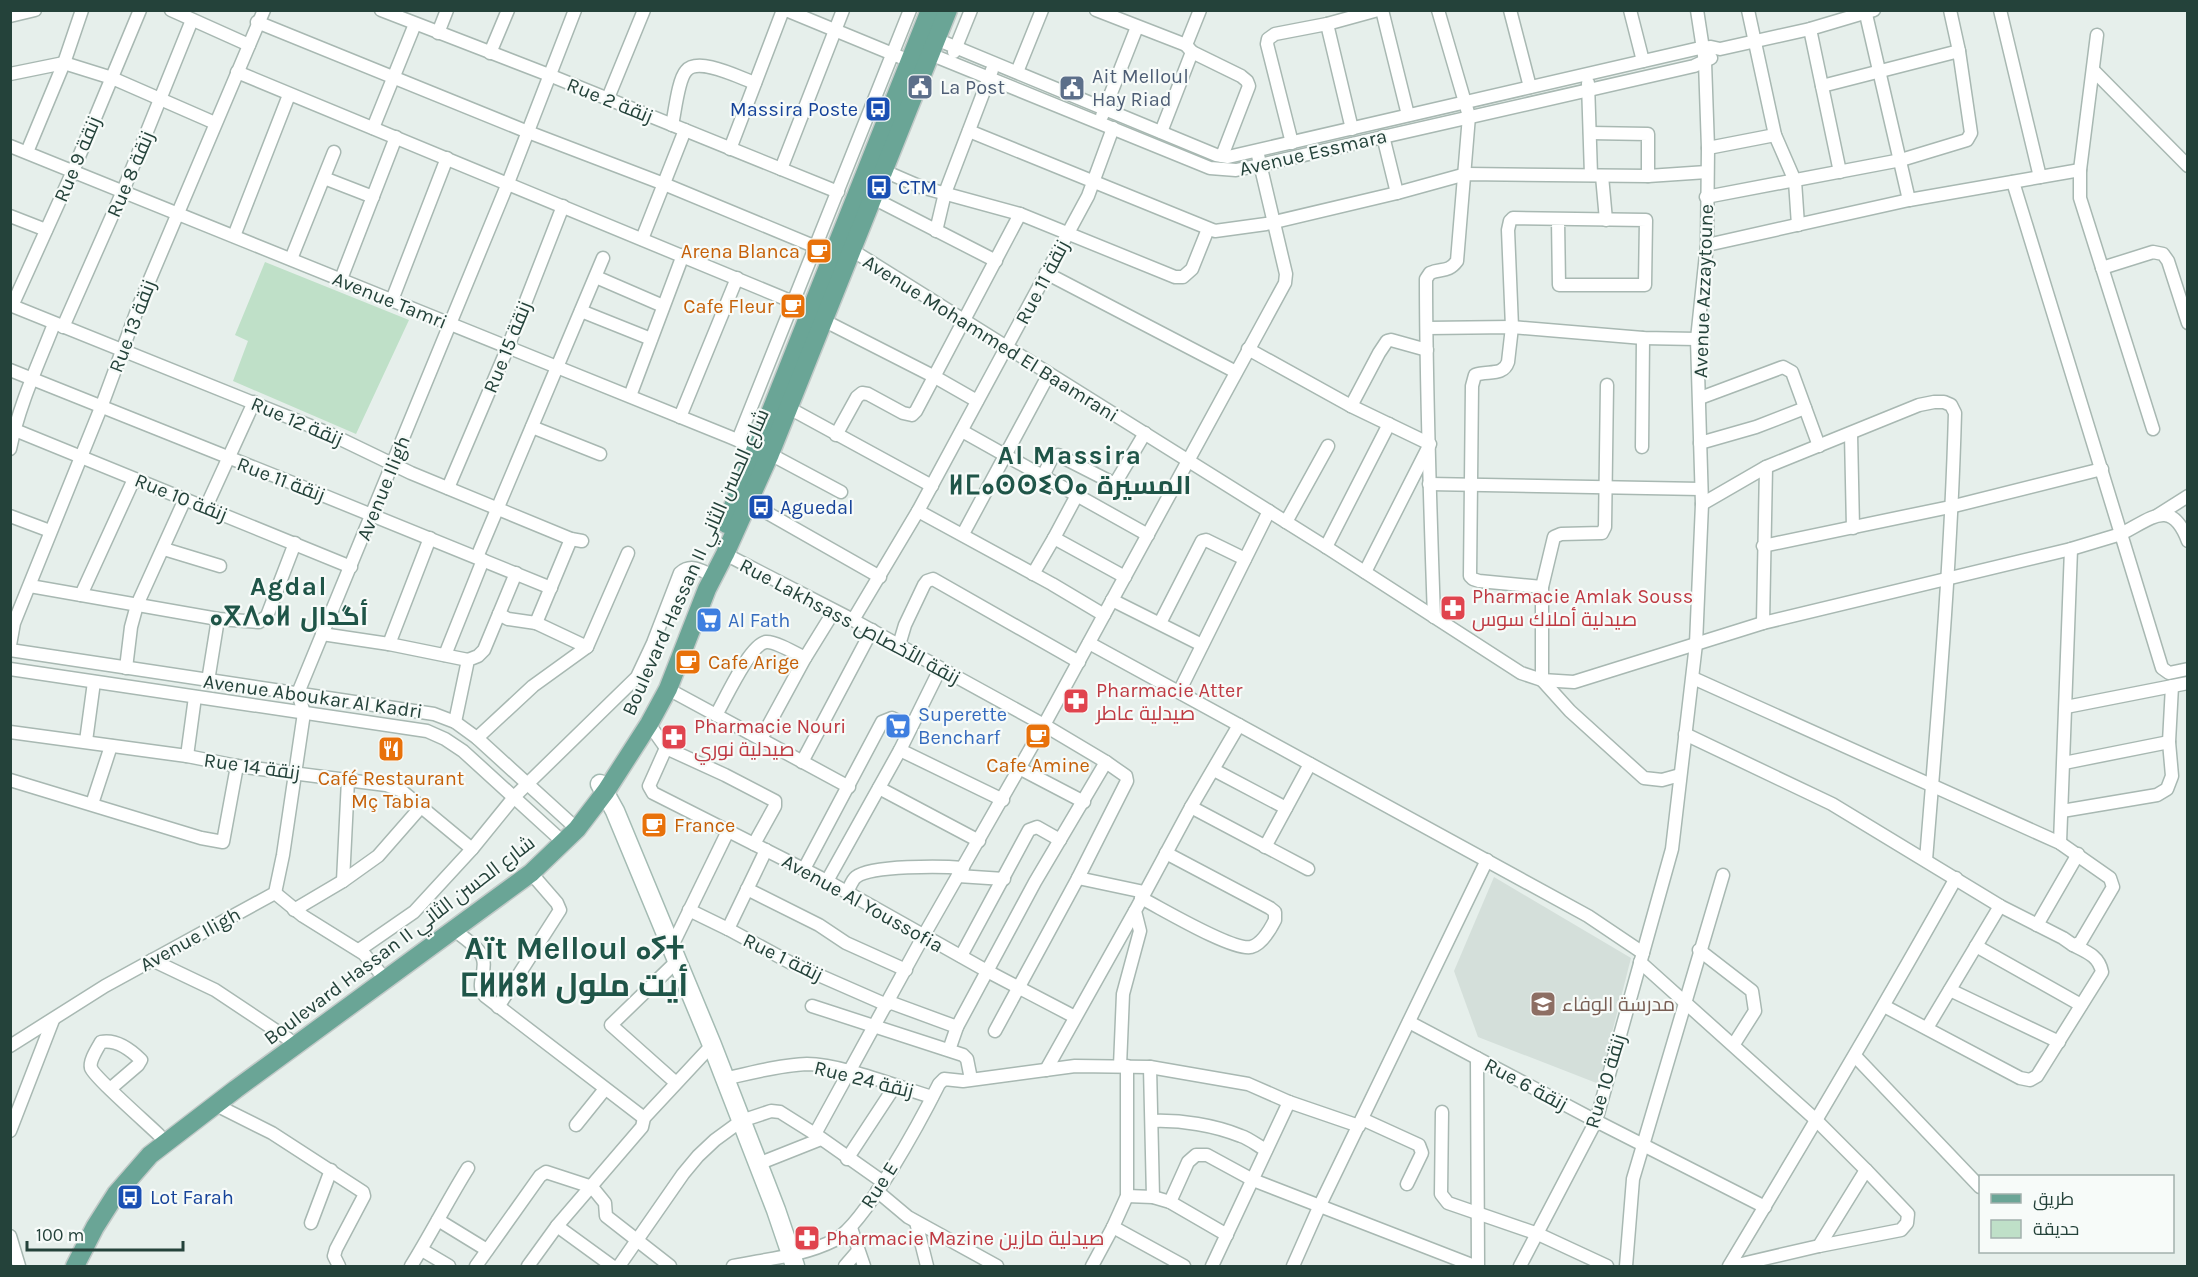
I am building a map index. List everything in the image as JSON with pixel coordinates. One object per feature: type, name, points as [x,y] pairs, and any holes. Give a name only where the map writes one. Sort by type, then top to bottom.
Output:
[{"type":"main road","name":"Boulevard Hassan II شارع الحسن الثاني","points":[[845,246],[873,198],[884,171],[924,50],[930,10]]},
{"type":"main road","name":"Boulevard Hassan II شارع الحسن الثاني","points":[[603,788],[661,685],[707,573],[763,451],[924,50],[948,10]]},
{"type":"main road","name":"Boulevard Hassan II شارع الحسن الثاني","points":[[65,1266],[78,1236],[110,1185],[130,1162],[159,1135],[531,873],[603,788],[649,724],[668,688],[707,589],[748,502],[763,451],[789,408],[823,320],[837,265]]},
{"type":"main road","name":"Boulevard Hassan II شارع الحسن الثاني","points":[[382,976],[522,865],[560,838]]},
{"type":"main road","name":"Boulevard Hassan II شارع الحسن الثاني","points":[[75,1266],[95,1227],[125,1182],[158,1149],[216,1105],[291,1042]]},
{"type":"street","points":[[10,16],[35,10]]},
{"type":"street","points":[[27,152],[64,63],[82,10]]},
{"type":"street","name":"Rue 9 زنقة","points":[[11,306],[73,171],[140,10]]},
{"type":"street","points":[[171,10],[249,45]]},
{"type":"street","name":"Rue 13 زنقة","points":[[10,647],[14,623],[102,405],[139,305],[264,10]]},
{"type":"street","name":"Rue 2 زنقة","points":[[381,10],[608,98],[838,192]]},
{"type":"street","points":[[438,33],[447,10]]},
{"type":"street","points":[[490,53],[508,10]]},
{"type":"street","name":"Avenue Iligh","points":[[298,693],[508,183],[576,10]]},
{"type":"street","points":[[608,98],[645,10]]},
{"type":"street","points":[[730,149],[785,10],[893,55],[924,50]]},
{"type":"street","points":[[781,170],[843,10]]},
{"type":"street","points":[[738,440],[910,10]]},
{"type":"street","points":[[950,62],[971,10]]},
{"type":"street","points":[[1017,72],[1042,10]]},
{"type":"street","points":[[1161,132],[1200,10]]},
{"type":"street","points":[[1292,143],[1267,44],[1268,39],[1275,34],[1327,24],[1378,10]]},
{"type":"street","points":[[1382,10],[1408,115]]},
{"type":"street","points":[[1434,616],[1429,484],[1426,279],[1430,273],[1443,271],[1457,261],[1469,117],[1438,10]]},
{"type":"street","points":[[1510,10],[1530,87]]},
{"type":"street","points":[[1630,10],[1643,61]]},
{"type":"street","name":"Avenue Azzaytoune","points":[[1685,734],[1696,644],[1702,504],[1697,339],[1707,245],[1706,62],[1697,10]]},
{"type":"street","points":[[1748,10],[1775,135],[1795,181],[1798,225]]},
{"type":"street","points":[[1706,197],[1900,160],[1964,142],[1971,136],[1959,51],[1950,10]]},
{"type":"street","points":[[2000,10],[2040,177]]},
{"type":"street","points":[[1101,11],[1189,49],[1247,81],[1249,86],[1222,156]]},
{"type":"street","points":[[1868,11],[1909,200]]},
{"type":"street","name":"Avenue Essmara","points":[[924,50],[956,47],[1222,156],[1234,156],[1704,47],[1720,49],[1810,29],[1868,11]]},
{"type":"street","name":"Rue 8 زنقة","points":[[13,428],[32,378],[123,191],[192,20]]},
{"type":"street","points":[[257,22],[528,132],[664,184],[816,248]]},
{"type":"street","points":[[373,128],[415,24]]},
{"type":"street","points":[[1327,24],[1352,129]]},
{"type":"street","points":[[1099,122],[1137,27]]},
{"type":"street","points":[[1810,29],[1840,172]]},
{"type":"street","points":[[2097,35],[2079,187],[2082,207],[2153,429]]},
{"type":"street","name":"Avenue Essmara","points":[[924,50],[1210,168],[1236,170],[1706,62],[1720,49]]},
{"type":"street","points":[[1822,86],[1959,51]]},
{"type":"street","points":[[10,74],[64,63],[112,78],[215,123]]},
{"type":"street","points":[[936,231],[945,193],[995,63]]},
{"type":"street","points":[[672,125],[686,70],[697,64],[706,65],[755,83]]},
{"type":"street","points":[[2093,70],[2187,166]]},
{"type":"street","points":[[237,72],[793,302]]},
{"type":"street","points":[[1588,74],[1590,133],[1606,220]]},
{"type":"street","points":[[234,236],[289,95]]},
{"type":"street","name":"Rue 11 زنقة","points":[[853,620],[932,486],[1068,234],[1088,196],[1113,128]]},
{"type":"street","points":[[642,239],[685,130]]},
{"type":"street","points":[[969,131],[1208,229],[1222,230],[1273,222],[1466,174],[1648,176],[1707,172]]},
{"type":"street","points":[[1590,133],[1648,134],[1648,176]]},
{"type":"street","points":[[1708,148],[1775,135]]},
{"type":"street","points":[[1383,136],[1397,193]]},
{"type":"street","points":[[341,279],[396,137]]},
{"type":"street","name":"Avenue Tamri","points":[[10,146],[763,451]]},
{"type":"street","points":[[758,1164],[818,1137],[850,1072],[924,935],[1079,662],[1283,287],[1286,278],[1257,151]]},
{"type":"street","points":[[291,260],[334,152]]},
{"type":"street","points":[[392,300],[447,158]]},
{"type":"street","points":[[1707,245],[1909,200],[2080,170]]},
{"type":"street","points":[[884,171],[921,187],[1020,214],[1175,277],[1183,277],[1192,269],[1208,229]]},
{"type":"street","points":[[324,178],[373,197]]},
{"type":"street","points":[[2013,182],[2162,668],[2169,673],[2187,669]]},
{"type":"street","points":[[873,198],[996,261]]},
{"type":"street","name":"Rue 15 زنقة","points":[[447,488],[508,347],[563,206]]},
{"type":"street","points":[[836,435],[859,395],[868,394],[903,413],[912,415],[935,377],[1020,214]]},
{"type":"street","points":[[10,216],[46,230]]},
{"type":"street","points":[[1542,587],[1479,581],[1470,576],[1473,380],[1478,373],[1502,372],[1508,362],[1512,327],[1508,230],[1510,221],[1513,218],[1646,220],[1645,285],[1559,285],[1558,220]]},
{"type":"street","name":"Avenue Mohammed El Baamrani","points":[[845,246],[1326,547],[1521,673],[1542,680]]},
{"type":"street","points":[[2102,268],[2153,252],[2163,254],[2168,261],[2187,318]]},
{"type":"street","points":[[630,396],[683,255]]},
{"type":"street","points":[[445,655],[499,508],[603,258]]},
{"type":"street","points":[[1046,273],[1236,372]]},
{"type":"street","points":[[596,277],[663,306]]},
{"type":"street","points":[[680,417],[737,278]]},
{"type":"street","name":"Rue 12 زنقة","points":[[11,306],[254,402],[392,462],[411,473],[576,540],[551,588]]},
{"type":"street","points":[[581,310],[651,339]]},
{"type":"street","points":[[823,320],[977,401]]},
{"type":"street","points":[[1427,328],[1512,327],[1643,338],[1697,339]]},
{"type":"street","points":[[1642,447],[1643,338]]},
{"type":"street","points":[[1351,406],[1387,341],[1391,340],[1426,350]]},
{"type":"street","points":[[1248,349],[1351,406],[1430,444]]},
{"type":"street","points":[[1700,398],[1783,367],[1792,372],[1819,446]]},
{"type":"street","name":"Rue 11 زنقة","points":[[10,370],[102,405],[229,459],[551,588]]},
{"type":"street","points":[[963,534],[1049,374]]},
{"type":"street","points":[[1607,385],[1604,531],[1602,533],[1556,535],[1542,587],[1542,680],[1570,711],[1644,778],[1662,780],[1680,775]]},
{"type":"street","points":[[206,507],[254,402]]},
{"type":"street","points":[[1702,504],[1766,467],[1919,405],[1934,402],[1951,405],[1955,413],[1949,579],[1926,860]]},
{"type":"street","points":[[789,408],[932,486]]},
{"type":"street","points":[[1700,443],[1756,427],[1805,408]]},
{"type":"street","points":[[1326,547],[1389,424]]},
{"type":"street","points":[[532,427],[600,454]]},
{"type":"street","points":[[10,449],[13,428]]},
{"type":"street","name":"Rue 10 زنقة","points":[[13,428],[351,567]]},
{"type":"street","points":[[962,431],[1148,535]]},
{"type":"street","points":[[1043,476],[1052,458],[1058,455],[1111,482],[1116,482],[1145,433]]},
{"type":"street","points":[[1851,434],[1853,528]]},
{"type":"street","points":[[1365,572],[1430,444]]},
{"type":"street","points":[[1286,522],[1328,446]]},
{"type":"street","points":[[763,451],[841,492]]},
{"type":"street","points":[[1763,623],[1766,467]]},
{"type":"street","points":[[1764,546],[1950,507],[2102,469]]},
{"type":"street","points":[[81,595],[134,479]]},
{"type":"street","points":[[1429,484],[1701,489]]},
{"type":"street","points":[[1034,574],[1077,495]]},
{"type":"street","points":[[1542,680],[1574,682],[1763,623],[2071,549],[2121,534],[2187,496]]},
{"type":"street","points":[[126,668],[131,627],[137,605],[185,499]]},
{"type":"street","points":[[748,502],[880,577]]},
{"type":"street","points":[[918,511],[963,534],[1104,615]]},
{"type":"street","points":[[1179,693],[1269,511]]},
{"type":"street","points":[[2157,515],[2168,515],[2178,520],[2187,541]]},
{"type":"street","points":[[10,516],[50,531]]},
{"type":"street","points":[[389,644],[430,538]]},
{"type":"street","points":[[1054,538],[1125,577]]},
{"type":"street","points":[[1160,624],[1202,541],[1206,540],[1245,559]]},
{"type":"street","points":[[30,586],[218,619],[259,622],[267,616],[295,543]]},
{"type":"street","points":[[164,549],[220,566]]},
{"type":"street","points":[[2060,843],[2071,549]]},
{"type":"street","points":[[477,738],[533,686],[587,647],[628,553]]},
{"type":"street","name":"Rue Lakhsass زنقة الأخصاص","points":[[725,554],[872,630],[1044,725],[1123,772],[1127,781],[1078,878]]},
{"type":"street","points":[[358,950],[414,912],[472,849],[515,796],[636,677],[653,643],[680,573],[688,568],[696,567],[707,573]]},
{"type":"street","points":[[322,634],[389,644],[468,660],[478,656],[484,650],[516,573]]},
{"type":"street","points":[[899,645],[905,625],[924,585],[933,579],[1079,662]]},
{"type":"street","points":[[536,623],[551,588]]},
{"type":"street","points":[[1113,600],[1202,645]]},
{"type":"street","points":[[761,740],[834,611]]},
{"type":"street","points":[[499,614],[508,620],[536,623],[587,647]]},
{"type":"street","points":[[208,681],[218,619]]},
{"type":"street","points":[[802,762],[872,630]]},
{"type":"street","points":[[716,715],[750,654],[760,644],[770,642],[806,658]]},
{"type":"street","points":[[1089,643],[1588,916],[1642,957],[1684,1003],[1734,1044],[1815,1119],[1908,1214],[1901,1230],[1731,1266]]},
{"type":"street","name":"Avenue Aboukar Al Kadri","points":[[10,647],[208,681],[434,714],[454,722],[477,738],[573,825]]},
{"type":"street","points":[[454,722],[468,660]]},
{"type":"street","name":"Avenue Aboukar Al Kadri","points":[[10,669],[416,729],[436,734],[463,751],[560,838]]},
{"type":"street","points":[[827,881],[900,750],[940,669]]},
{"type":"street","points":[[1693,678],[2060,843],[2078,855],[2110,878],[2113,887],[2080,943],[2073,945]]},
{"type":"street","points":[[86,741],[94,682]]},
{"type":"street","points":[[2066,707],[2187,683]]},
{"type":"street","points":[[2062,811],[2157,795],[2167,789],[2172,776],[2169,742],[2172,686]]},
{"type":"street","points":[[668,688],[849,787]]},
{"type":"street","points":[[298,693],[304,713],[283,855],[275,893],[294,910],[358,950],[382,976]]},
{"type":"street","points":[[187,756],[195,697]]},
{"type":"street","points":[[804,869],[884,720],[892,717],[911,727]]},
{"type":"street","points":[[649,724],[666,748],[775,801],[776,806],[753,844]]},
{"type":"street","points":[[1046,1070],[1191,807],[1239,726]]},
{"type":"street","name":"Rue 14 زنقة","points":[[10,732],[86,741],[237,766],[395,787],[472,849]]},
{"type":"street","points":[[1685,734],[1832,804],[2000,906],[2094,956],[2102,972],[2037,1076],[2030,1080],[2020,1078],[1884,1006]]},
{"type":"street","name":"Rue 10 زنقة","points":[[1520,1266],[1596,1121],[1672,849],[1685,734]]},
{"type":"street","points":[[2064,763],[2169,742]]},
{"type":"street","points":[[92,804],[111,746]]},
{"type":"street","name":"Avenue Al Youssofia","points":[[666,748],[649,786],[650,790],[827,881],[987,971],[1075,1017]]},
{"type":"street","points":[[900,750],[1002,800]]},
{"type":"street","points":[[949,1050],[957,1027],[987,971],[1060,840],[1107,762]]},
{"type":"street","points":[[1265,847],[1310,764]]},
{"type":"street","points":[[10,780],[201,838],[223,842],[237,766]]},
{"type":"street","points":[[1019,768],[1084,802]]},
{"type":"street","points":[[1214,770],[1286,808]]},
{"type":"street","points":[[343,881],[348,780]]},
{"type":"street","points":[[603,788],[712,1045],[793,1261]]},
{"type":"street","points":[[879,788],[979,841]]},
{"type":"street","points":[[1191,807],[1308,869]]},
{"type":"street","points":[[294,910],[343,881],[378,856],[420,808]]},
{"type":"street","points":[[962,956],[1029,830],[1037,827],[1060,840]]},
{"type":"street","points":[[675,1082],[611,1025],[673,955],[689,910],[728,831]]},
{"type":"street","name":"Rue 1 زنقة","points":[[766,850],[728,929],[791,963],[888,1003],[957,1027]]},
{"type":"street","points":[[995,1031],[1078,878],[1143,895],[1226,942],[1245,947],[1255,946],[1260,942],[1275,921],[1275,912],[1166,853]]},
{"type":"street","points":[[2037,925],[2078,855]]},
{"type":"street","points":[[1293,1266],[1320,1205],[1487,860]]},
{"type":"street","points":[[847,892],[854,879],[865,872],[929,866],[1004,879]]},
{"type":"street","points":[[498,1007],[560,910],[557,903],[531,873]]},
{"type":"street","points":[[1626,1266],[1633,1179],[1645,1146],[1684,1003],[1723,875]]},
{"type":"street","points":[[1731,1266],[1815,1119],[1884,1006],[1956,878]]},
{"type":"street","points":[[747,889],[819,925],[846,943],[906,970]]},
{"type":"street","name":"Avenue Iligh","points":[[10,1046],[105,986],[275,893]]},
{"type":"street","points":[[1927,1028],[2000,906]]},
{"type":"street","points":[[689,910],[728,929]]},
{"type":"street","points":[[1092,1266],[1127,1196],[1123,994],[1140,931],[1135,911]]},
{"type":"street","points":[[453,929],[482,955],[484,963],[481,992],[644,1118]]},
{"type":"street","points":[[1976,946],[2081,1005]]},
{"type":"street","points":[[1700,950],[1752,991],[1755,1011],[1734,1044]]},
{"type":"street","points":[[152,960],[215,990],[291,1042]]},
{"type":"street","points":[[1950,990],[2059,1042]]},
{"type":"street","points":[[812,1006],[874,1028],[949,1050],[967,1059],[971,1078],[1075,1066],[1124,1066],[1150,1067],[1248,1084],[1289,1102],[1360,1122],[1419,1145],[1422,1153],[1407,1184]]},
{"type":"street","points":[[10,1131],[53,1020]]},
{"type":"street","name":"Rue 6 زنقة","points":[[1409,1022],[1765,1207]]},
{"type":"street","points":[[528,1266],[557,1226],[642,1127],[644,1118],[675,1082],[712,1045]]},
{"type":"street","points":[[1855,1056],[1979,1186]]},
{"type":"street","points":[[1170,1202],[1188,1162],[1196,1155],[1206,1155],[1253,1180],[1474,1266],[1478,1212],[1477,1058]]},
{"type":"street","name":"Rue 24 زنقة","points":[[724,1079],[806,1064],[850,1072],[932,1097]]},
{"type":"street","points":[[1150,1067],[1153,1197]]},
{"type":"street","name":"Rue E","points":[[733,1266],[793,1261],[834,1241],[851,1227],[880,1187],[939,1084],[948,1078],[963,1081],[971,1078]]},
{"type":"street","points":[[848,1159],[895,1086]]},
{"type":"street","points":[[110,1089],[159,1135]]},
{"type":"street","points":[[576,1125],[605,1089]]},
{"type":"street","points":[[1212,1266],[1289,1102]]},
{"type":"street","points":[[216,1105],[272,1133],[364,1194],[336,1249],[334,1256],[339,1266]]},
{"type":"street","points":[[619,1266],[698,1156],[741,1121],[775,1112],[780,1112],[848,1159],[916,1222],[985,1263],[997,1266]]},
{"type":"street","points":[[1442,1112],[1441,1194],[1448,1203],[1538,1234],[1607,1266]]},
{"type":"street","points":[[1153,1121],[1167,1120],[1219,1129],[1243,1136],[1266,1150]]},
{"type":"street","points":[[411,1266],[468,1168]]},
{"type":"street","points":[[310,1223],[331,1170]]},
{"type":"street","points":[[1819,1246],[1866,1170]]},
{"type":"street","points":[[476,1266],[544,1173],[592,1187],[605,1203],[606,1216],[645,1249],[670,1266]]},
{"type":"street","points":[[1127,1196],[1153,1197],[1170,1202],[1227,1235]]},
{"type":"street","points":[[438,1220],[487,1250]]},
{"type":"street","points":[[916,1222],[927,1266]]},
{"type":"street","points":[[557,1226],[612,1266]]},
{"type":"street","points":[[851,1227],[864,1266]]},
{"type":"street","points":[[1113,1227],[1184,1266]]},
{"type":"street","points":[[10,1236],[19,1266]]},
{"type":"street","points":[[422,1250],[449,1266]]},
{"type":"street","points":[[845,1266],[858,1251]]},
{"type":"shaded area","name":"مدرسة الوفاء","points":[[1494,877],[1631,958],[1599,1084],[1478,1037],[1454,971]]},
{"type":"green space","points":[[265,262],[409,320],[356,434],[233,381],[248,341],[235,335]]},
{"type":"place","name":"La Post","points":[[920,87]]},
{"type":"place","name":"Ait Melloul Hay Riad","points":[[1072,88]]},
{"type":"place","name":"Massira Poste","points":[[878,109]]},
{"type":"place","name":"CTM","points":[[879,187]]},
{"type":"place","name":"Arena Blanca","points":[[819,251]]},
{"type":"place","name":"Cafe Fleur","points":[[793,306]]},
{"type":"place","name":"Aguedal","points":[[761,507]]},
{"type":"place","name":"Pharmacie Amlak Souss صيدلية أملاك سوس","points":[[1453,608]]},
{"type":"place","name":"Al Fath","points":[[709,620]]},
{"type":"place","name":"Cafe Arige","points":[[688,662]]},
{"type":"place","name":"Pharmacie Atter صيدلية عاطر","points":[[1076,701]]},
{"type":"place","name":"Superette Bencharf","points":[[898,726]]},
{"type":"place","name":"Cafe Amine","points":[[1038,736]]},
{"type":"place","name":"Pharmacie Nouri صيدلية نوري","points":[[674,737]]},
{"type":"place","name":"Café Restaurant Mç Tabia","points":[[391,749]]},
{"type":"place","name":"France","points":[[654,825]]},
{"type":"place","name":"مدرسة الوفاء","points":[[1543,1004]]},
{"type":"place","name":"Lot Farah","points":[[130,1197]]},
{"type":"place","name":"Pharmacie Mazine صيدلية مازين","points":[[807,1238]]},
{"type":"district","name":"Al Massira ⵍⵎⴰⵙⵙⵉⵔⴰ المسيرة","points":[[1070,470]]},
{"type":"district","name":"Agdal ⴰⴳⴷⴰⵍ أگدال","points":[[289,601]]},
{"type":"district","name":"Aït Melloul ⴰⵢⵜ ⵎⵍⵍⵓⵍ أيت ملول","points":[[574,966]]}]
